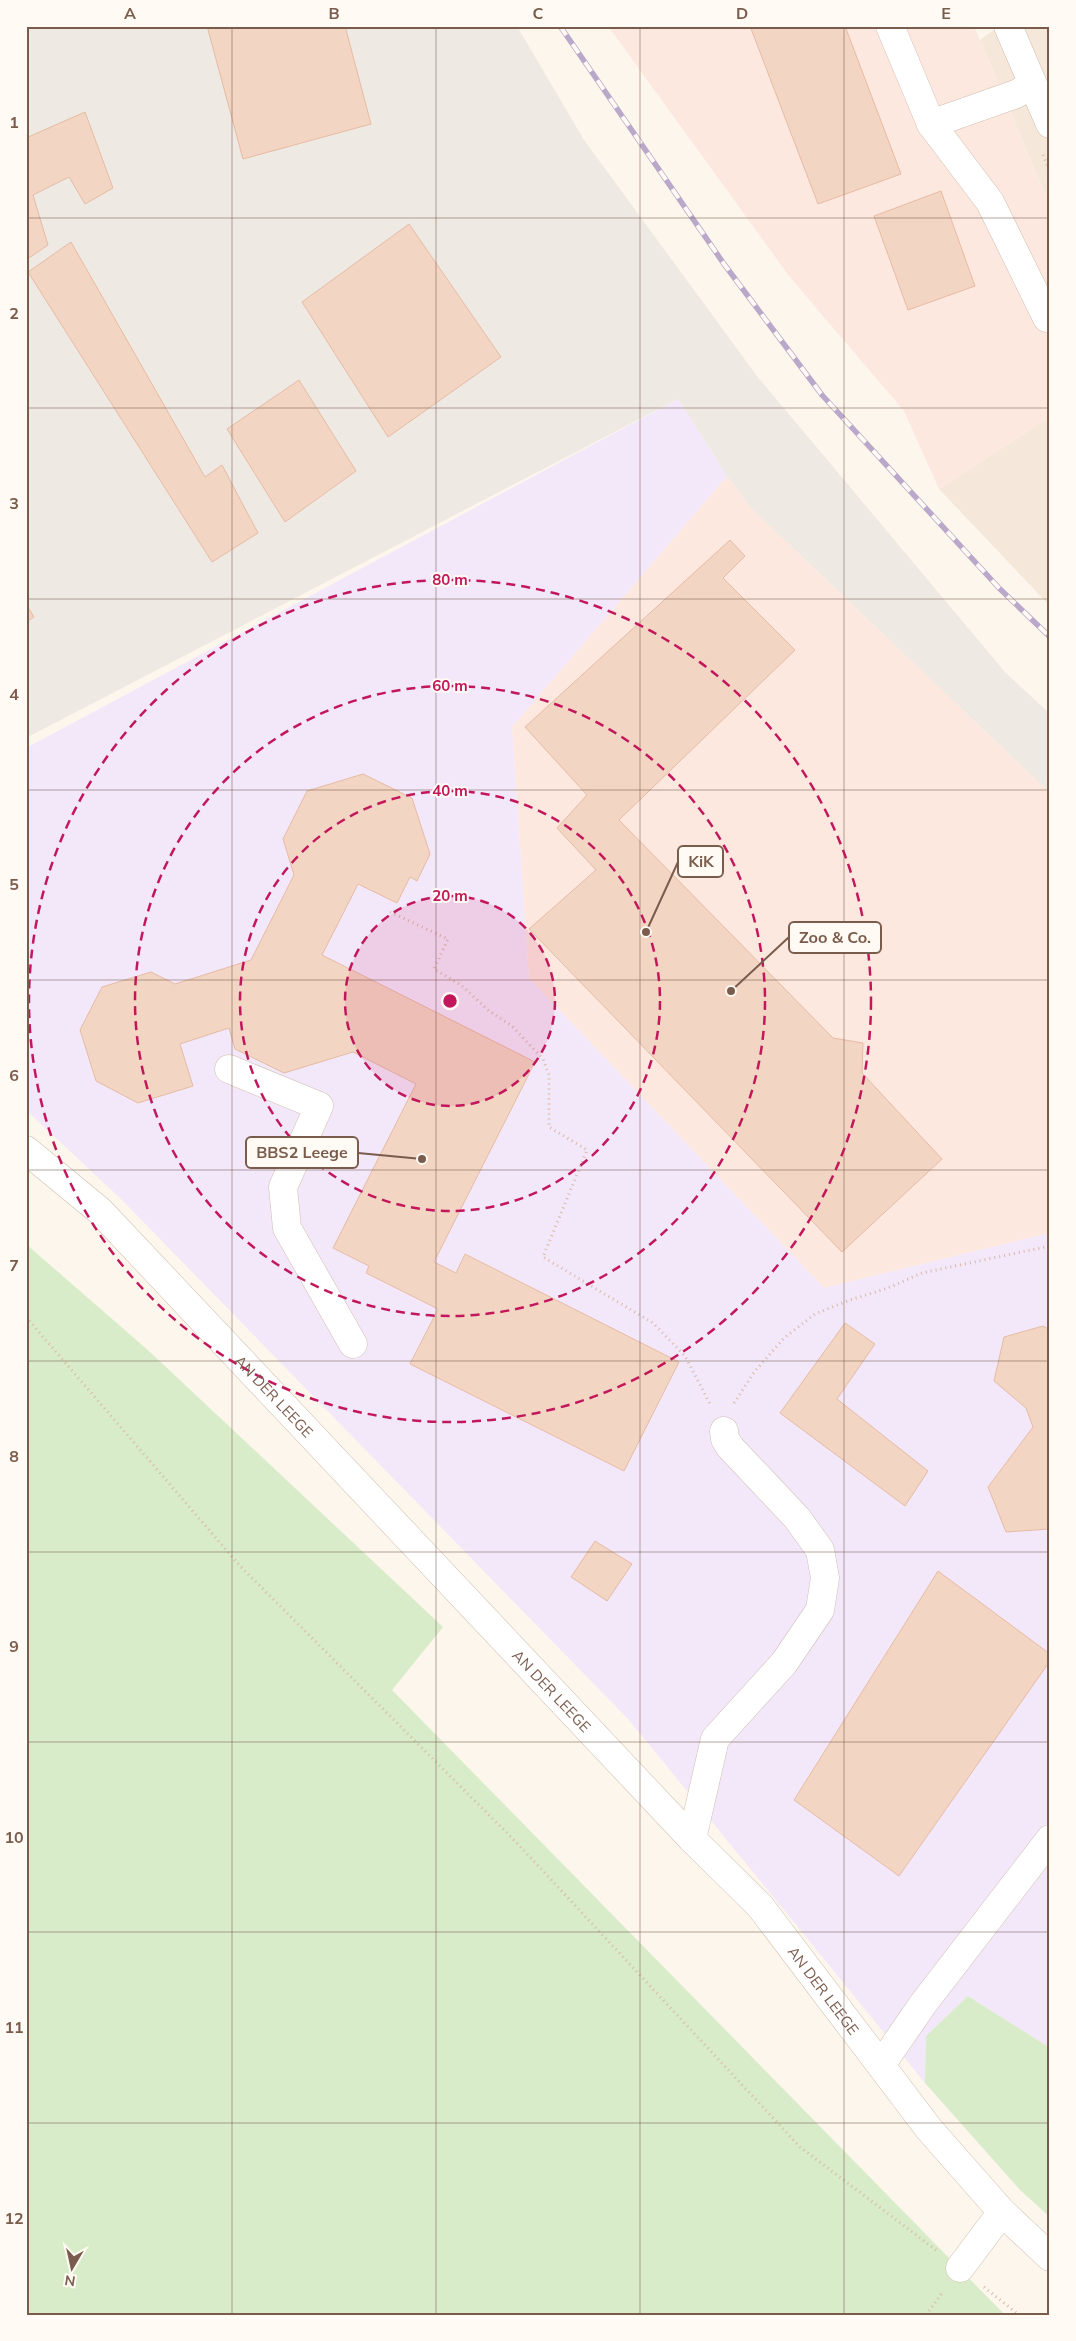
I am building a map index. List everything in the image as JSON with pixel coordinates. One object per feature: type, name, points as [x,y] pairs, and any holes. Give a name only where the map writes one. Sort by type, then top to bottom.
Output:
[{"type":"street","points":[[890,26],[931,124],[990,202],[1047,318],[1050,317]]},
{"type":"street","points":[[1008,26],[1050,124]]},
{"type":"street","points":[[931,124],[1016,94],[1033,85]]},
{"type":"street","points":[[229,1069],[319,1106],[282,1187],[287,1228],[353,1344]]},
{"type":"street","name":"AN DER LEEGE","points":[[26,1150],[100,1211],[692,1839],[760,1906],[929,2129],[1002,2212],[1050,2257]]},
{"type":"street","points":[[692,1839],[715,1739],[784,1663],[820,1610],[826,1578],[820,1550],[797,1518],[730,1447],[725,1439],[724,1432]]},
{"type":"street","points":[[880,2065],[923,2004],[1050,1839]]},
{"type":"street","points":[[960,2268],[1002,2212]]},
{"type":"path","points":[[390,912],[448,939],[434,969],[461,985],[488,1010],[512,1026],[543,1059],[549,1075],[549,1126],[587,1150],[543,1257],[653,1323],[685,1356],[724,1432]]},
{"type":"path","points":[[724,1432],[732,1406],[755,1371],[784,1338],[815,1314],[888,1288],[922,1273],[1050,1246]]},
{"type":"path","points":[[26,1317],[240,1566],[516,1842],[800,2146],[1019,2315]]},
{"type":"shaded area","points":[[26,26],[517,26],[584,140],[757,376],[1005,672],[1050,714],[1050,793],[752,509],[727,476],[678,399],[26,738]]},
{"type":"shaded area","points":[[608,26],[974,26],[1050,206],[1050,417],[939,489],[904,411],[789,276]]},
{"type":"shaded area","points":[[999,26],[1050,26],[1050,206],[980,40]]},
{"type":"shaded area","points":[[678,399],[727,476],[512,727],[529,978],[824,1288],[1050,1233],[1050,2048],[968,1996],[926,2036],[925,2083],[629,1720],[121,1199],[26,1110],[26,748]]},
{"type":"shaded area","points":[[1050,417],[1050,606],[939,489]]},
{"type":"shaded area","points":[[727,476],[752,509],[1050,793],[1050,1233],[824,1288],[529,978],[512,727]]},
{"type":"green space","points":[[26,1244],[150,1352],[443,1627],[392,1690],[1005,2315],[26,2315]]},
{"type":"green space","points":[[968,1996],[1050,2048],[1050,2217],[1020,2190],[925,2083],[926,2036]]},
{"type":"building","points":[[207,26],[345,26],[371,124],[243,159]]},
{"type":"building","points":[[750,26],[845,26],[901,174],[818,204]]},
{"type":"building","points":[[85,112],[113,188],[85,204],[69,177],[33,195],[48,245],[26,260],[26,138]]},
{"type":"building","points":[[941,191],[975,286],[908,310],[874,216]]},
{"type":"building","points":[[409,224],[501,357],[388,437],[302,302]]},
{"type":"building","points":[[71,242],[205,477],[222,465],[258,533],[212,562],[28,272]]},
{"type":"building","points":[[299,380],[356,471],[285,522],[227,429]]},
{"type":"building","points":[[730,540],[745,556],[723,578],[795,650],[619,820],[833,1038],[863,1043],[862,1073],[942,1159],[842,1252],[529,929],[596,870],[557,828],[587,795],[525,727]]},
{"type":"building","points":[[26,604],[34,617],[26,622]]},
{"type":"building","points":[[363,774],[412,798],[430,854],[417,881],[410,877],[397,903],[358,884],[322,955],[535,1062],[434,1262],[456,1273],[465,1254],[679,1362],[624,1471],[410,1364],[438,1309],[366,1273],[369,1266],[333,1248],[416,1084],[353,1052],[284,1073],[235,1049],[229,1028],[180,1044],[193,1086],[138,1103],[96,1081],[80,1030],[102,987],[151,972],[175,984],[251,960],[294,875],[283,839],[307,791]]},
{"type":"building","points":[[845,1323],[875,1344],[837,1399],[928,1471],[905,1506],[780,1413]]},
{"type":"building","points":[[1043,1326],[1050,1330],[1050,1529],[1006,1532],[988,1487],[1033,1427],[1026,1408],[994,1381],[1004,1337]]},
{"type":"building","points":[[595,1541],[632,1564],[607,1601],[571,1577]]},
{"type":"building","points":[[938,1571],[1050,1654],[1050,1661],[899,1876],[794,1800]]},
{"type":"railway","points":[[560,26],[724,264],[822,395],[999,588],[1050,637]]},
{"type":"place","name":"KiK","points":[[646,932]]},
{"type":"place","name":"Zoo & Co.","points":[[731,991]]},
{"type":"place","name":"BBS2 Leege","points":[[422,1159]]}]
